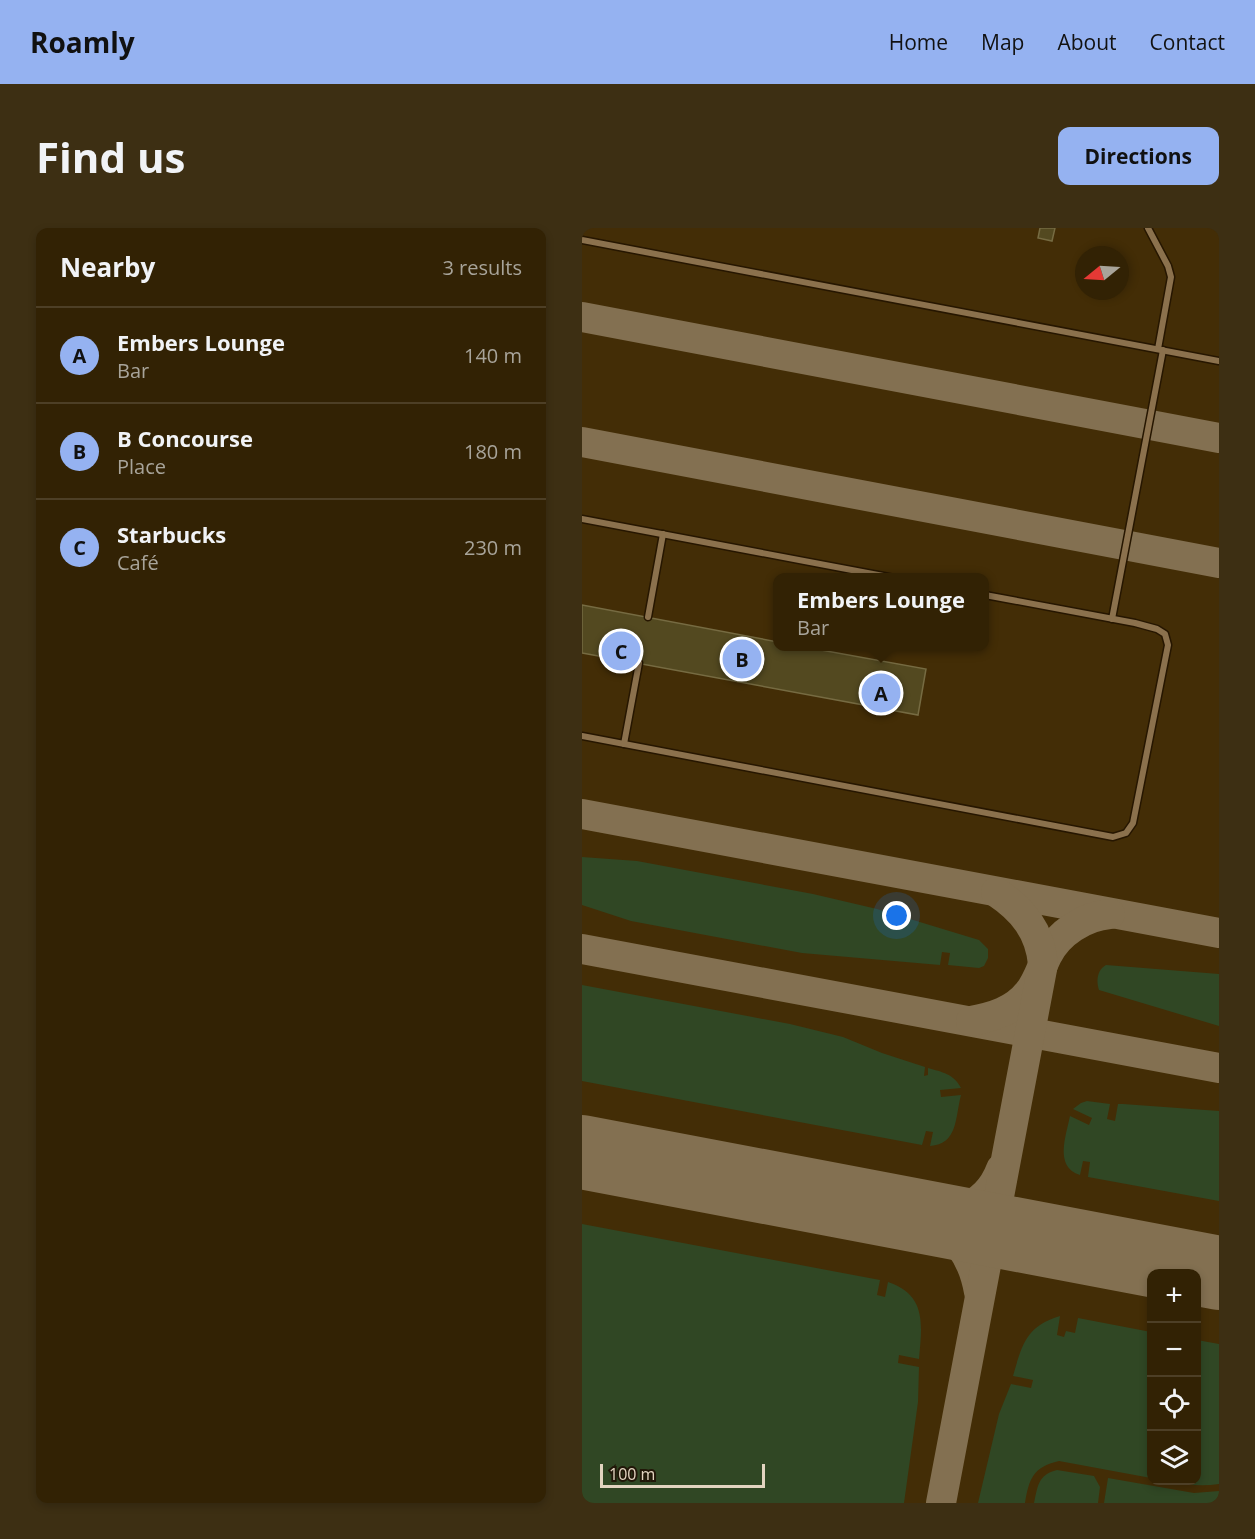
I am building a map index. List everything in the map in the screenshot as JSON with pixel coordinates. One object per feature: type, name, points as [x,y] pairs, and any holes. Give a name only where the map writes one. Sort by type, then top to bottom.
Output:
[{"type":"lane","points":[[1112,619],[1171,277],[1168,266],[1148,228]]},
{"type":"lane","points":[[582,240],[1219,361]]},
{"type":"lane","points":[[582,519],[868,573]]},
{"type":"lane","points":[[648,617],[663,534]]},
{"type":"lane","points":[[582,736],[1113,837],[1126,833],[1133,824],[1168,645],[1165,634],[1157,629],[1112,619],[989,596]]},
{"type":"lane","points":[[624,744],[639,663]]},
{"type":"green space","points":[[582,857],[637,861],[813,894],[877,909],[979,940],[988,949],[988,958],[984,966],[979,968],[948,965],[950,953],[942,952],[940,965],[802,953],[631,921],[582,905]]},
{"type":"green space","points":[[1106,965],[1219,974],[1219,1026],[1099,990],[1098,976]]},
{"type":"green space","points":[[582,985],[790,1024],[843,1037],[925,1067],[924,1076],[928,1075],[928,1068],[943,1072],[955,1080],[961,1088],[940,1090],[941,1097],[961,1095],[954,1128],[946,1140],[930,1146],[933,1132],[926,1131],[922,1145],[582,1081]]},
{"type":"green space","points":[[1087,1101],[1110,1104],[1107,1119],[1115,1121],[1118,1104],[1219,1111],[1219,1201],[1088,1177],[1090,1162],[1083,1161],[1080,1175],[1072,1171],[1064,1158],[1066,1133],[1070,1116],[1089,1125],[1092,1118],[1073,1109]]},
{"type":"green space","points":[[582,1224],[880,1280],[877,1295],[885,1297],[888,1282],[910,1295],[919,1313],[921,1334],[919,1359],[899,1355],[898,1363],[919,1367],[918,1402],[904,1503],[582,1503]]},
{"type":"green space","points":[[1060,1316],[1057,1335],[1064,1337],[1066,1331],[1075,1333],[1078,1318],[1147,1331],[1147,1477],[1059,1461],[1043,1467],[1034,1475],[1028,1487],[1025,1503],[978,1503],[999,1414],[1011,1384],[1031,1388],[1033,1380],[1013,1376],[1019,1355],[1033,1331],[1049,1320]]},
{"type":"green space","points":[[1201,1341],[1219,1344],[1219,1484],[1201,1485]]},
{"type":"green space","points":[[1057,1470],[1094,1476],[1100,1487],[1098,1503],[1034,1503],[1042,1478]]},
{"type":"green space","points":[[1108,1478],[1194,1493],[1219,1491],[1219,1503],[1104,1503]]},
{"type":"building","points":[[1040,228],[1055,228],[1052,241],[1038,238]]},
{"type":"building","points":[[582,605],[773,641],[773,651],[827,651],[926,669],[918,715],[582,653]]},
{"type":"taxiway","points":[[582,317],[1219,438]]},
{"type":"taxiway","points":[[582,442],[1219,563]]},
{"type":"taxiway","points":[[582,814],[1219,933]]},
{"type":"taxiway","points":[[941,1503],[1043,964],[1034,931],[1022,914],[996,892]]},
{"type":"taxiway","points":[[971,1021],[995,1015],[1016,1004],[1031,989],[1047,956],[1065,933],[1091,918],[1110,914]]},
{"type":"taxiway","points":[[582,949],[1219,1068]]},
{"type":"taxiway","points":[[903,1213],[934,1213],[961,1209],[984,1195],[994,1184],[1001,1169]]},
{"type":"taxiway","points":[[913,1216],[934,1225],[959,1244],[972,1267],[979,1292]]},
{"type":"runway","points":[[582,1152],[1219,1273]]},
{"type":"place","name":"Starbucks","points":[[621,651]]},
{"type":"place","name":"B Concourse","points":[[742,659]]},
{"type":"place","name":"Embers Lounge","points":[[881,693]]}]
